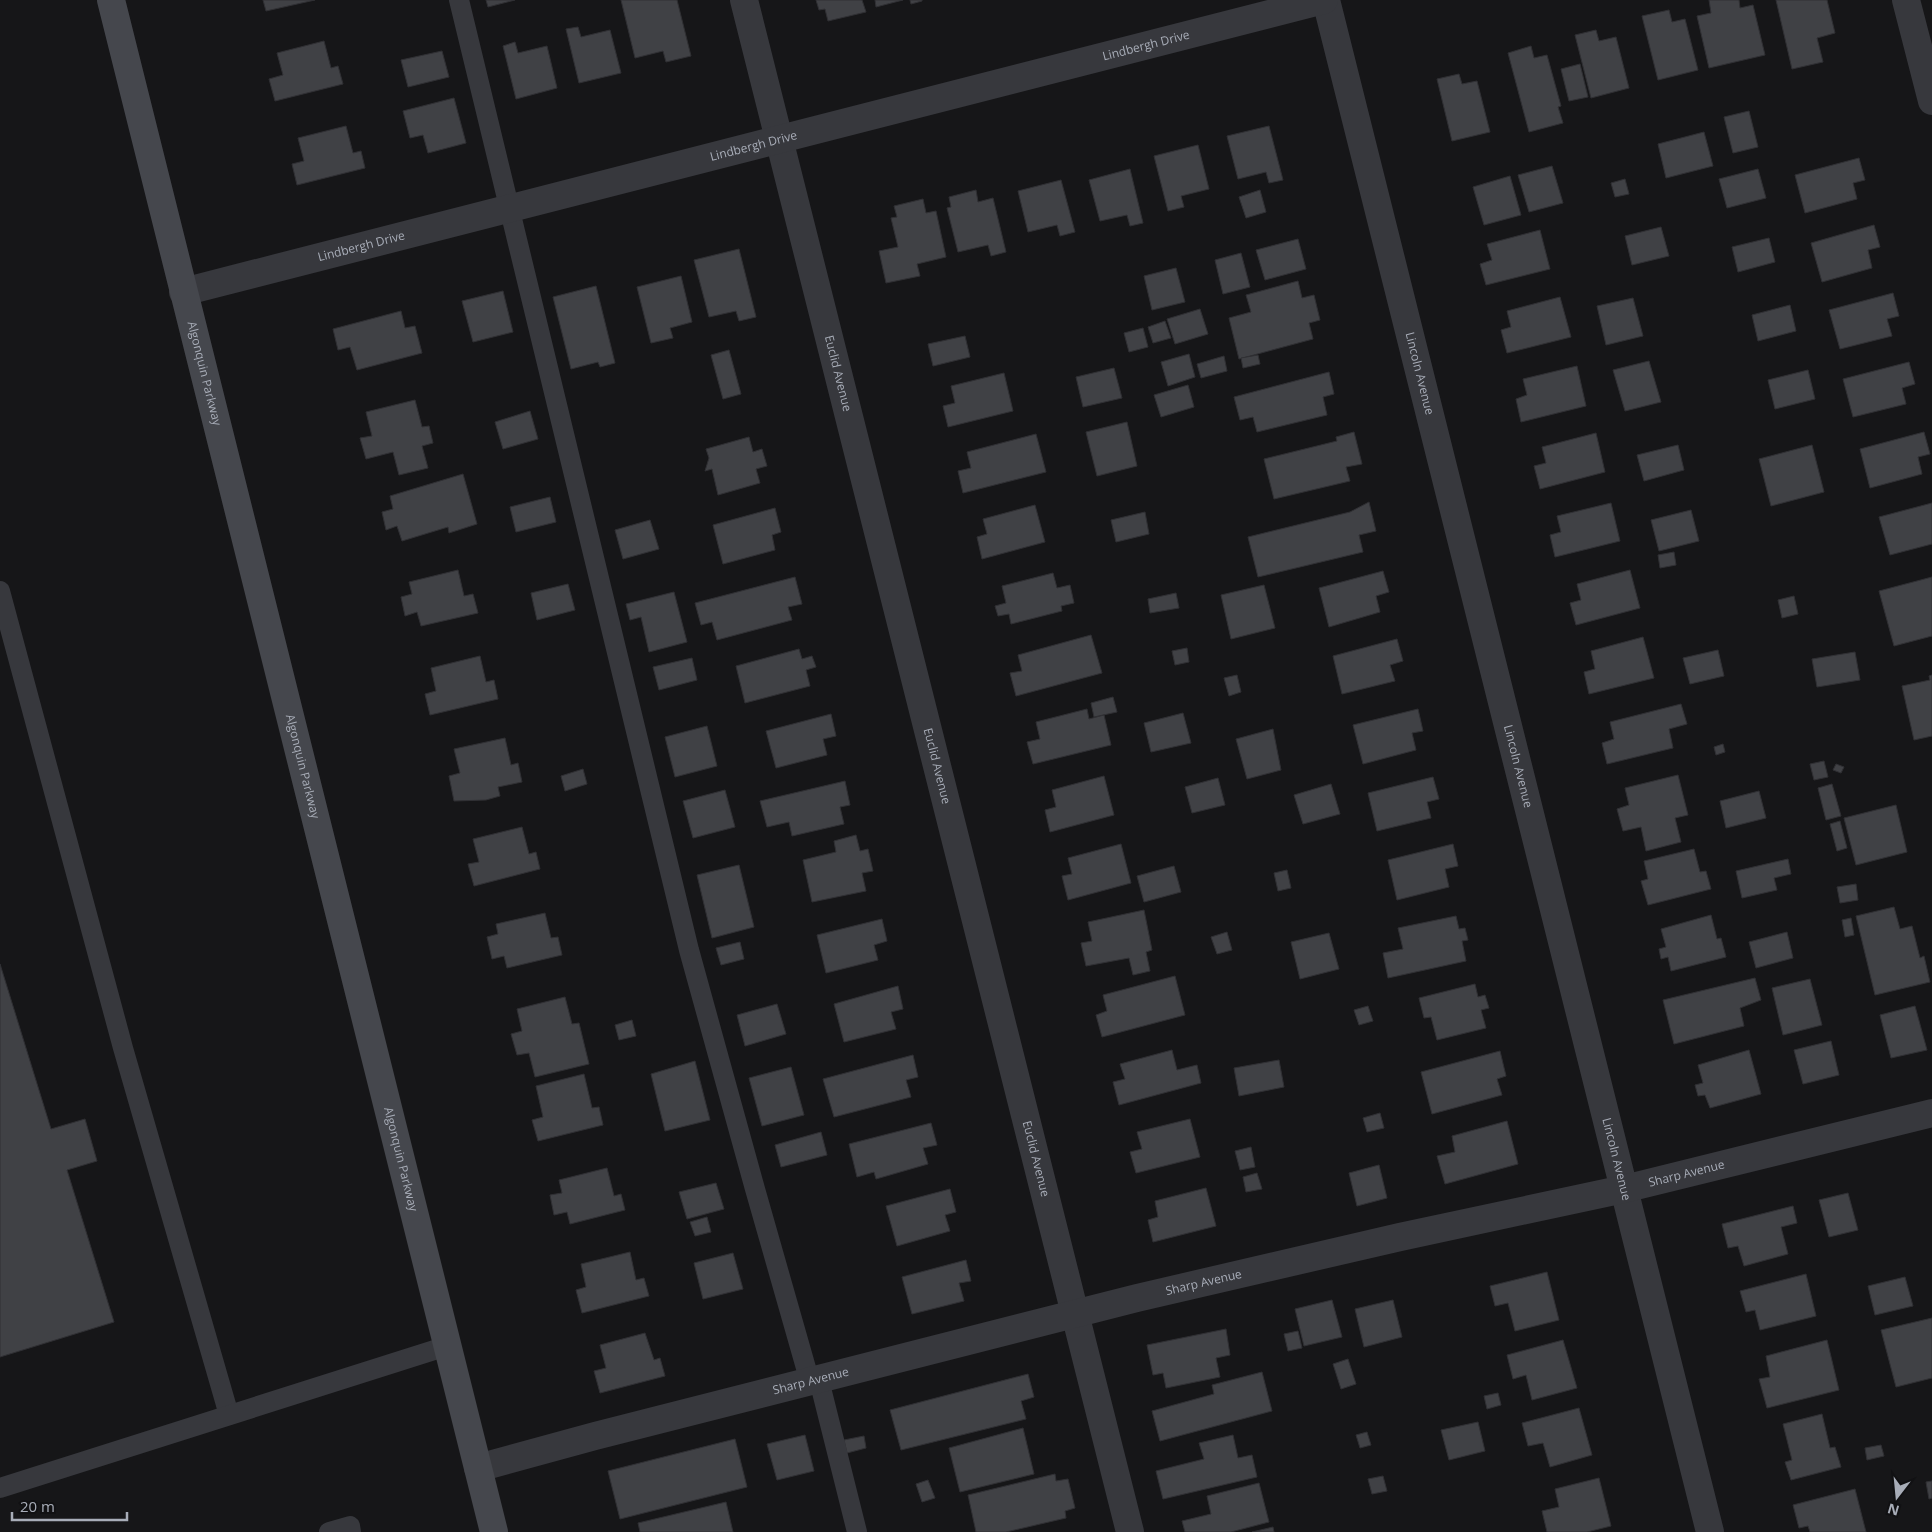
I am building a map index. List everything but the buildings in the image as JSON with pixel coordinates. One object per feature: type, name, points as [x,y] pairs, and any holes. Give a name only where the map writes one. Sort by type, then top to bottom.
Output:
[{"type":"main road","name":"Algonquin Parkway","points":[[111,0],[494,1532]]},
{"type":"street","name":"Euclid Avenue","points":[[744,0],[1130,1532]]},
{"type":"street","name":"Lindbergh Drive","points":[[183,292],[1325,0]]},
{"type":"street","name":"Lincoln Avenue","points":[[1325,0],[1710,1532]]},
{"type":"street","points":[[1906,0],[1932,102]]},
{"type":"street","name":"Sharp Avenue","points":[[478,1468],[595,1436],[1137,1298],[1400,1237],[1624,1189],[1932,1113]]},
{"type":"lane","points":[[459,0],[689,950],[752,1180],[814,1381],[857,1532]]},
{"type":"lane","points":[[0,591],[126,1057],[229,1415]]},
{"type":"lane","points":[[0,1488],[447,1346]]},
{"type":"lane","points":[[329,1532],[350,1526],[351,1532]]}]
